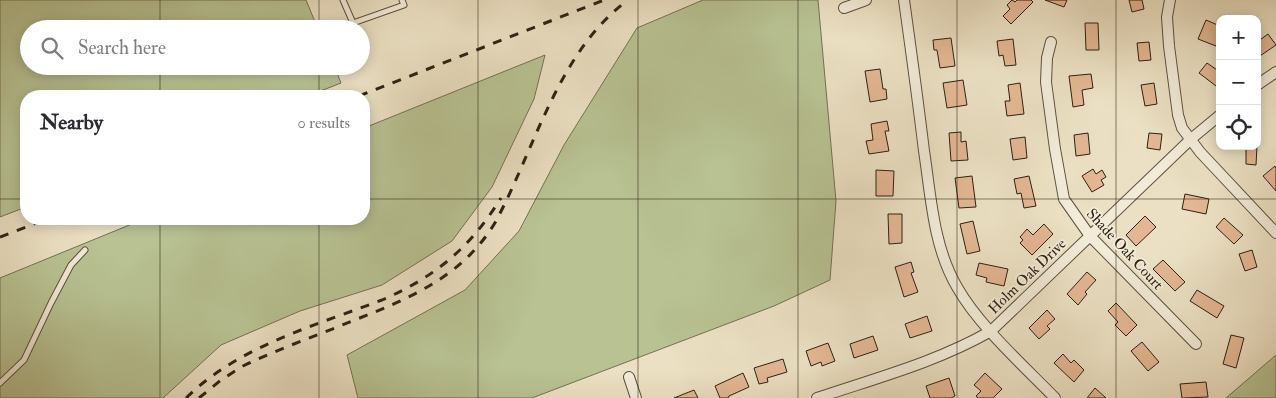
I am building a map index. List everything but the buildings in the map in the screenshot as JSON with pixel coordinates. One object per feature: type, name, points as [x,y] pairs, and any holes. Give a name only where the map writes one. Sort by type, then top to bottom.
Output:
[{"type":"street","points":[[844,8],[866,0]]},
{"type":"street","points":[[904,0],[932,206],[939,243],[948,269],[972,310],[1055,398]]},
{"type":"street","points":[[1170,0],[1167,17],[1178,115],[1182,128],[1200,152],[1276,233]]},
{"type":"street","name":"Shade Oak Court","points":[[1051,42],[1047,58],[1046,82],[1064,199],[1090,236],[1196,344]]},
{"type":"street","points":[[1261,82],[1276,72]]},
{"type":"street","name":"Holm Oak Drive","points":[[821,397],[949,353],[991,331],[1191,139],[1216,118]]},
{"type":"street","points":[[629,377],[636,398]]},
{"type":"lane","points":[[343,0],[351,20]]},
{"type":"lane","points":[[361,20],[404,5],[402,0]]},
{"type":"lane","points":[[0,383],[24,360],[71,265],[85,250]]},
{"type":"green space","points":[[0,0],[306,0],[314,20],[20,20],[20,75],[338,75],[341,83],[323,90],[20,90],[20,209],[0,217]]},
{"type":"green space","points":[[703,0],[818,0],[836,201],[830,280],[774,306],[532,398],[358,398],[347,355],[465,290],[519,231],[564,145],[637,28]]},
{"type":"green space","points":[[545,55],[534,99],[492,187],[452,241],[382,285],[300,311],[221,345],[163,398],[0,398],[0,278],[129,225],[370,225],[370,126]]},
{"type":"green space","points":[[1276,355],[1276,398],[1226,398]]},
{"type":"railway","points":[[370,92],[604,0]]},
{"type":"railway","points":[[199,398],[221,380],[243,366],[394,304],[433,283],[468,257],[496,221],[566,73],[583,46],[604,21],[628,0]]},
{"type":"railway","points":[[186,398],[229,364],[253,351],[278,339],[382,300],[435,271],[477,232],[501,198]]},
{"type":"railway","points":[[0,237],[31,225]]}]
